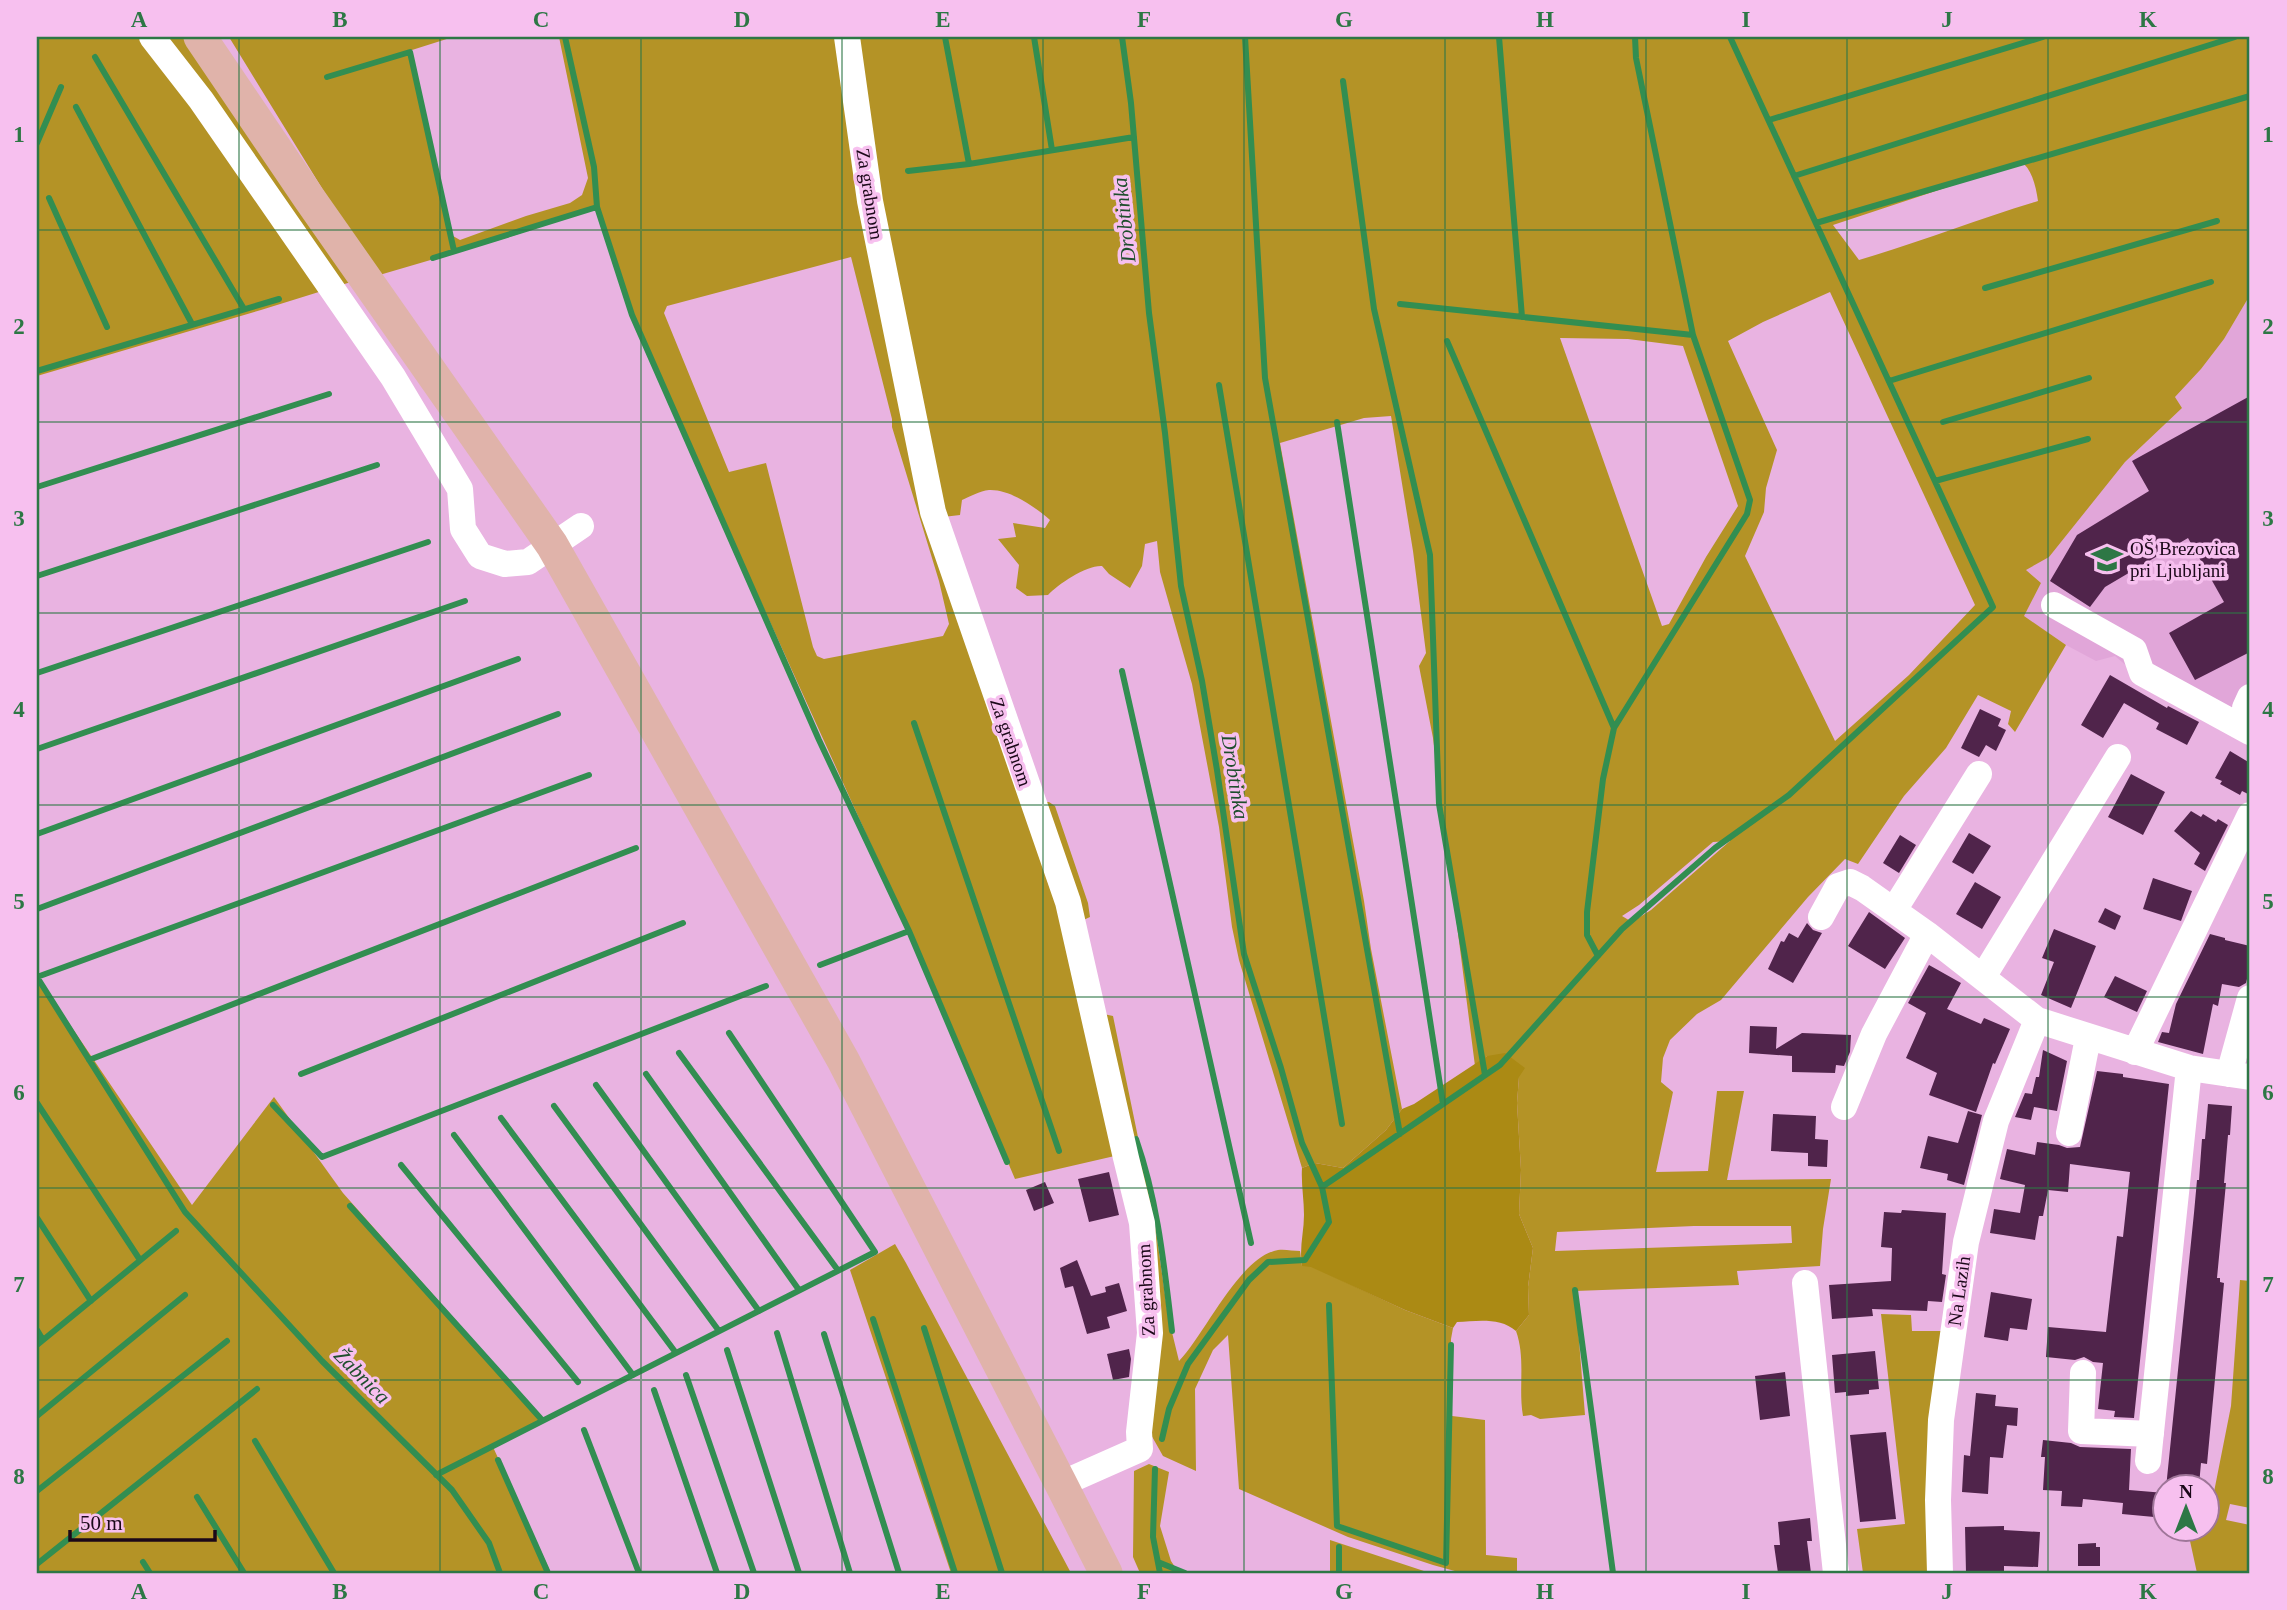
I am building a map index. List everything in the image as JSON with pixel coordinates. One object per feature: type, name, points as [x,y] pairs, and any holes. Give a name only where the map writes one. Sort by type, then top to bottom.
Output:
[{"type":"main road","points":[[200,37],[552,545],[843,1060],[1106,1573]]},
{"type":"street","points":[[152,37],[201,100],[393,377],[460,489],[463,529],[480,556],[505,564],[528,562],[581,526]]},
{"type":"street","name":"Za grabnom","points":[[847,37],[870,201],[933,512],[1068,902],[1142,1223],[1150,1334],[1139,1432],[1140,1449],[1062,1484]]},
{"type":"street","points":[[2054,605],[2134,650],[2142,673],[2249,732]]},
{"type":"street","points":[[2249,732],[2245,708],[2250,697]]},
{"type":"street","points":[[1983,977],[2118,757]]},
{"type":"street","points":[[1894,910],[1979,774]]},
{"type":"street","points":[[2135,1052],[2250,815]]},
{"type":"street","points":[[1821,917],[1838,886],[1850,882],[1927,934],[2037,1020],[2189,1068],[2240,1075],[2250,998]]},
{"type":"street","points":[[1844,1107],[1874,1034],[1927,934]]},
{"type":"street","name":"Na Lazih","points":[[1940,1573],[1938,1500],[1941,1420],[1966,1242],[1996,1121],[2037,1020]]},
{"type":"street","points":[[2068,1133],[2088,1038]]},
{"type":"street","points":[[2148,1461],[2189,1068]]},
{"type":"street","points":[[1805,1283],[1836,1573]]},
{"type":"street","points":[[1800,1371],[1826,1573]]},
{"type":"street","points":[[2083,1373],[2081,1431],[2151,1434]]},
{"type":"shaded area","points":[[37,37],[219,37],[367,277],[37,376]]},
{"type":"shaded area","points":[[229,37],[453,37],[412,50],[413,74],[453,236],[460,240],[570,203],[582,195],[588,178],[559,37],[842,37],[872,256],[1059,903],[1119,1155],[1015,1179],[898,904],[653,364],[595,209],[376,276]],"holes":[[[851,257],[892,427],[939,581],[949,624],[943,636],[824,659],[817,656],[813,647],[766,463],[729,472],[664,313],[667,306]]]},
{"type":"shaded area","points":[[855,37],[2250,37],[2250,295],[2224,339],[2175,397],[2182,408],[2125,462],[2049,557],[2026,570],[2041,583],[2024,616],[2066,645],[2015,732],[2008,724],[2011,711],[1978,695],[1946,748],[1904,796],[1858,864],[1845,859],[1808,897],[1721,1000],[1697,1014],[1670,1040],[1663,1058],[1661,1082],[1673,1092],[1656,1172],[1708,1171],[1717,1091],[1744,1091],[1727,1180],[1831,1179],[1820,1266],[1737,1271],[1739,1285],[1575,1291],[1585,1415],[1540,1419],[1531,1415],[1523,1416],[1521,1352],[1516,1331],[1529,1315],[1528,1287],[1533,1248],[1519,1214],[1519,1077],[1487,1056],[1475,1066],[1433,738],[1419,666],[1426,653],[1413,551],[1391,416],[1364,418],[1280,443],[1402,1109],[1386,1130],[1343,1168],[1315,1163],[1302,1168],[1239,960],[1219,827],[1192,684],[1160,572],[1157,541],[1145,544],[1142,566],[1130,588],[1102,566],[1073,576],[1048,595],[1027,596],[1016,588],[1019,565],[998,539],[1016,537],[1013,523],[1045,528],[1050,520],[1030,505],[997,490],[978,493],[962,500],[960,515],[943,517],[910,367]],"holes":[[[2024,164],[2032,176],[2038,201],[1859,260],[1833,225]],[[1830,292],[1975,605],[1909,675],[1835,741],[1745,556],[1764,512],[1766,488],[1777,450],[1728,341]],[[1560,338],[1628,339],[1683,346],[1738,506],[1669,624],[1662,626]],[[1730,841],[1651,910],[1632,922],[1622,916],[1639,905],[1713,842]],[[1694,1226],[1791,1226],[1792,1243],[1555,1251],[1557,1232]]]},
{"type":"shaded area","points":[[2250,295],[2250,745],[2156,691],[2115,656],[2096,661],[2066,645],[2023,616],[2041,583],[2026,570],[2125,462],[2182,408],[2175,397],[2224,339]]},
{"type":"shaded area","points":[[1041,802],[1049,802],[1055,806],[1088,903],[1090,917],[1077,923]]},
{"type":"shaded area","points":[[37,976],[192,1205],[274,1097],[343,1193],[544,1420],[493,1447],[551,1573],[37,1573]]},
{"type":"shaded area","points":[[1099,1013],[1113,1016],[1153,1210],[1168,1316],[1179,1361],[1250,1266],[1278,1250],[1300,1251],[1302,1266],[1311,1266],[1405,1310],[1453,1328],[1452,1416],[1485,1420],[1486,1555],[1517,1558],[1517,1573],[1462,1573],[1433,1565],[1348,1537],[1239,1489],[1228,1335],[1213,1350],[1195,1389],[1196,1471],[1163,1456],[1150,1433],[1154,1330]]},
{"type":"shaded area","points":[[1505,1053],[1525,1068],[1519,1077],[1517,1103],[1521,1170],[1519,1214],[1533,1248],[1528,1287],[1529,1315],[1516,1331],[1503,1324],[1488,1321],[1457,1322],[1453,1328],[1405,1310],[1311,1267],[1302,1266],[1302,1168],[1315,1163],[1343,1168],[1386,1130],[1402,1109],[1414,1104],[1487,1056]]},
{"type":"shaded area","points":[[895,1244],[1071,1573],[951,1573],[850,1270]]},
{"type":"shaded area","points":[[2240,1280],[2250,1281],[2250,1508],[2230,1504],[2226,1520],[2250,1525],[2250,1573],[2197,1573],[2191,1544],[2220,1544],[2220,1474],[2218,1474],[2231,1406]]},
{"type":"shaded area","points":[[1881,1314],[1911,1315],[1912,1331],[1947,1331],[1928,1573],[1863,1573],[1857,1529],[1905,1524]]},
{"type":"shaded area","points":[[1149,1464],[1169,1472],[1160,1526],[1171,1561],[1179,1573],[1140,1573],[1133,1557],[1134,1471]]},
{"type":"shaded area","points":[[1330,1540],[1430,1573],[1330,1573]]},
{"type":"building","name":"OŠ Brezovica pri Ljubljani","points":[[2250,396],[2250,652],[2195,680],[2169,633],[2224,602],[2188,538],[2105,587],[2090,607],[2050,581],[2077,535],[2149,491],[2132,461]]},
{"type":"building","points":[[2110,675],[2167,708],[2168,706],[2199,722],[2187,745],[2156,729],[2159,723],[2124,703],[2103,738],[2081,725]]},
{"type":"building","points":[[1980,709],[2001,719],[1998,726],[2006,730],[1996,751],[1986,745],[1979,757],[1961,748]]},
{"type":"building","points":[[2230,751],[2250,763],[2250,795],[2242,791],[2240,795],[2220,784],[2222,781],[2215,778]]},
{"type":"building","points":[[2131,774],[2165,792],[2143,835],[2108,817]]},
{"type":"building","points":[[2191,811],[2228,825],[2205,871],[2194,864],[2200,853],[2174,831]]},
{"type":"building","points":[[1969,833],[1991,846],[1973,874],[1952,862]]},
{"type":"building","points":[[1900,835],[1916,845],[1899,873],[1883,863]]},
{"type":"building","points":[[2153,878],[2192,891],[2181,921],[2143,909]]},
{"type":"building","points":[[1975,882],[2001,897],[1982,929],[1956,914]]},
{"type":"building","points":[[2105,908],[2121,916],[2115,930],[2098,922]]},
{"type":"building","points":[[1869,912],[1905,938],[1885,969],[1848,946]]},
{"type":"building","points":[[1807,923],[1813,930],[1822,933],[1793,983],[1768,969],[1781,941],[1784,942],[1789,933],[1798,938]]},
{"type":"building","points":[[2054,929],[2096,946],[2071,1008],[2041,995],[2054,962],[2042,958]]},
{"type":"building","points":[[2210,934],[2250,946],[2250,980],[2247,979],[2246,983],[2239,987],[2222,984],[2218,1006],[2213,1004],[2203,1054],[2158,1042],[2162,1032],[2169,1033],[2176,1004]]},
{"type":"building","points":[[1929,965],[1961,983],[1947,1009],[1981,1024],[1984,1018],[2010,1029],[1995,1064],[1993,1063],[1976,1112],[1929,1095],[1937,1073],[1906,1058],[1926,1013],[1908,1003]]},
{"type":"building","points":[[2115,976],[2147,991],[2137,1012],[2104,997]]},
{"type":"building","points":[[1750,1026],[1777,1027],[1776,1049],[1802,1033],[1851,1035],[1850,1052],[1844,1066],[1836,1065],[1835,1073],[1792,1072],[1792,1056],[1749,1053]]},
{"type":"building","points":[[2043,1050],[2067,1061],[2057,1111],[2034,1107],[2031,1120],[2015,1117],[2025,1093],[2032,1094],[2036,1077],[2039,1077]]},
{"type":"building","points":[[2097,1071],[2169,1084],[2134,1418],[2114,1417],[2115,1411],[2098,1409],[2103,1363],[2084,1357],[2075,1360],[2046,1357],[2048,1327],[2106,1332],[2117,1236],[2123,1237],[2130,1172],[2070,1164],[2068,1192],[2048,1190],[2043,1216],[2039,1216],[2035,1240],[1990,1233],[1994,1209],[2020,1213],[2025,1185],[2000,1179],[2007,1149],[2035,1155],[2037,1142],[2067,1148],[2080,1147]]},
{"type":"building","points":[[2208,1104],[2232,1106],[2217,1278],[2224,1283],[2207,1464],[2201,1463],[2200,1474],[2167,1474],[2197,1180],[2202,1139],[2205,1139]]},
{"type":"building","points":[[1968,1111],[1982,1115],[1964,1185],[1947,1180],[1948,1174],[1920,1168],[1928,1136],[1958,1143]]},
{"type":"building","points":[[1773,1114],[1816,1116],[1815,1139],[1828,1140],[1827,1167],[1808,1166],[1808,1153],[1771,1151]]},
{"type":"building","points":[[1109,1172],[1119,1215],[1089,1222],[1078,1179]]},
{"type":"building","points":[[1045,1182],[1054,1203],[1034,1211],[1026,1190]]},
{"type":"building","points":[[1902,1210],[1946,1213],[1942,1274],[1946,1275],[1942,1302],[1928,1301],[1927,1311],[1872,1309],[1873,1316],[1832,1319],[1829,1285],[1891,1281],[1892,1248],[1881,1247],[1884,1212],[1901,1213]]},
{"type":"building","points":[[1077,1260],[1091,1296],[1106,1292],[1105,1287],[1119,1283],[1127,1311],[1107,1317],[1110,1328],[1087,1334],[1073,1286],[1065,1288],[1060,1268]]},
{"type":"building","points":[[1991,1292],[2032,1299],[2027,1330],[2010,1328],[2008,1341],[1984,1337]]},
{"type":"building","points":[[1129,1349],[1129,1377],[1113,1380],[1107,1354]]},
{"type":"building","points":[[1875,1351],[1879,1389],[1869,1390],[1869,1394],[1846,1396],[1846,1392],[1835,1393],[1832,1355]]},
{"type":"building","points":[[1785,1372],[1790,1416],[1760,1420],[1755,1376]]},
{"type":"building","points":[[1976,1393],[1996,1395],[1995,1406],[2018,1408],[2017,1426],[2007,1425],[2003,1458],[1990,1457],[1988,1494],[1962,1492],[1964,1455],[1970,1456]]},
{"type":"building","points":[[1886,1432],[1896,1519],[1860,1522],[1850,1435]]},
{"type":"building","points":[[2043,1440],[2071,1443],[2080,1447],[2131,1449],[2129,1490],[2150,1492],[2150,1517],[2122,1514],[2123,1503],[2083,1499],[2082,1507],[2061,1506],[2062,1491],[2043,1490],[2045,1457],[2041,1457]]},
{"type":"building","points":[[1810,1518],[1812,1541],[1807,1541],[1811,1573],[1778,1573],[1774,1545],[1780,1545],[1778,1522]]},
{"type":"building","points":[[2004,1526],[2004,1530],[2040,1532],[2038,1567],[2004,1566],[2004,1573],[1966,1573],[1965,1527]]},
{"type":"building","points":[[2096,1543],[2096,1547],[2100,1547],[2100,1566],[2078,1566],[2078,1544]]},
{"type":"waterway","points":[[565,37],[594,167],[597,207],[632,315],[819,740],[909,931],[1007,1162]]},
{"type":"waterway","points":[[945,37],[969,164]]},
{"type":"waterway","points":[[1034,37],[1052,150]]},
{"type":"waterway","name":"Drobtinka","points":[[1122,37],[1131,103],[1149,313],[1181,586],[1202,681],[1244,954],[1302,1143],[1322,1187],[1329,1222],[1305,1260],[1268,1262],[1249,1280],[1188,1364],[1169,1409],[1162,1439]]},
{"type":"waterway","points":[[1245,37],[1265,378],[1400,1134]]},
{"type":"waterway","points":[[1499,37],[1522,317]]},
{"type":"waterway","points":[[1598,956],[1587,935],[1587,912],[1603,779],[1614,728],[1747,514],[1750,500],[1693,335],[1636,58],[1635,37]]},
{"type":"waterway","points":[[1322,1187],[1500,1065],[1622,929],[1715,848],[1789,795],[1993,607],[1730,37]]},
{"type":"waterway","points":[[1769,120],[2043,37]]},
{"type":"waterway","points":[[1794,176],[2235,37]]},
{"type":"waterway","points":[[327,77],[410,52],[454,251]]},
{"type":"waterway","points":[[95,57],[244,309]]},
{"type":"waterway","points":[[1343,81],[1374,309],[1430,555],[1439,804],[1485,1075]]},
{"type":"waterway","points":[[37,143],[61,87]]},
{"type":"waterway","points":[[1816,223],[2250,96]]},
{"type":"waterway","points":[[76,107],[192,324]]},
{"type":"waterway","points":[[908,171],[969,164],[1134,137]]},
{"type":"waterway","points":[[49,198],[107,327]]},
{"type":"waterway","points":[[433,258],[597,207]]},
{"type":"waterway","points":[[1985,288],[2217,221]]},
{"type":"waterway","points":[[1889,381],[2211,282]]},
{"type":"waterway","points":[[37,371],[279,299]]},
{"type":"waterway","points":[[1400,304],[1693,335]]},
{"type":"waterway","points":[[1447,341],[1614,728]]},
{"type":"waterway","points":[[1943,422],[2089,378]]},
{"type":"waterway","points":[[1219,385],[1342,1124]]},
{"type":"waterway","points":[[37,487],[329,394]]},
{"type":"waterway","points":[[1337,422],[1443,1104]]},
{"type":"waterway","points":[[1935,481],[2088,439]]},
{"type":"waterway","points":[[37,576],[377,465]]},
{"type":"waterway","points":[[37,673],[428,542]]},
{"type":"waterway","points":[[37,749],[465,601]]},
{"type":"waterway","points":[[37,834],[518,659]]},
{"type":"waterway","points":[[1122,671],[1251,1243]]},
{"type":"waterway","points":[[37,909],[558,714]]},
{"type":"waterway","points":[[914,723],[1059,1151]]},
{"type":"waterway","points":[[37,977],[589,775]]},
{"type":"waterway","points":[[89,1060],[636,848]]},
{"type":"waterway","points":[[301,1074],[683,923]]},
{"type":"waterway","points":[[820,965],[909,931]]},
{"type":"waterway","name":"Žabnica","points":[[37,977],[185,1212],[322,1361],[452,1490],[489,1543],[500,1573]]},
{"type":"waterway","points":[[273,1105],[322,1157],[766,986]]},
{"type":"waterway","points":[[436,1475],[875,1252],[729,1033]]},
{"type":"waterway","points":[[679,1053],[837,1269]]},
{"type":"waterway","points":[[646,1074],[799,1290]]},
{"type":"waterway","points":[[596,1085],[759,1311]]},
{"type":"waterway","points":[[37,1103],[140,1260]]},
{"type":"waterway","points":[[554,1106],[719,1331]]},
{"type":"waterway","points":[[501,1118],[676,1353]]},
{"type":"waterway","points":[[454,1135],[633,1375]]},
{"type":"waterway","points":[[1136,1139],[1155,1210],[1172,1331]]},
{"type":"waterway","points":[[401,1165],[578,1382]]},
{"type":"waterway","points":[[350,1206],[542,1420]]},
{"type":"waterway","points":[[37,1218],[91,1301]]},
{"type":"waterway","points":[[37,1345],[176,1231]]},
{"type":"waterway","points":[[1575,1290],[1613,1573]]},
{"type":"waterway","points":[[37,1416],[185,1295]]},
{"type":"waterway","points":[[1329,1305],[1337,1526],[1446,1563],[1451,1345]]},
{"type":"waterway","points":[[873,1319],[955,1573]]},
{"type":"waterway","points":[[924,1328],[1002,1573]]},
{"type":"waterway","points":[[37,1330],[43,1340]]},
{"type":"waterway","points":[[777,1333],[850,1573]]},
{"type":"waterway","points":[[824,1334],[899,1573]]},
{"type":"waterway","points":[[37,1491],[227,1341]]},
{"type":"waterway","points":[[727,1350],[799,1573]]},
{"type":"waterway","points":[[686,1375],[754,1573]]},
{"type":"waterway","points":[[37,1564],[257,1389]]},
{"type":"waterway","points":[[654,1390],[717,1573]]},
{"type":"waterway","points":[[584,1430],[639,1573]]},
{"type":"waterway","points":[[255,1441],[334,1573]]},
{"type":"waterway","points":[[498,1460],[548,1573]]},
{"type":"waterway","name":"Drobtinka","points":[[1155,1469],[1153,1537],[1160,1573]]},
{"type":"waterway","points":[[197,1497],[244,1573]]},
{"type":"waterway","points":[[1339,1547],[1339,1573]]},
{"type":"waterway","points":[[143,1562],[150,1573]]},
{"type":"waterway","points":[[1158,1562],[1185,1573]]},
{"type":"place","name":"OŠ Brezovica pri Ljubljani","points":[[2107,559]]}]
